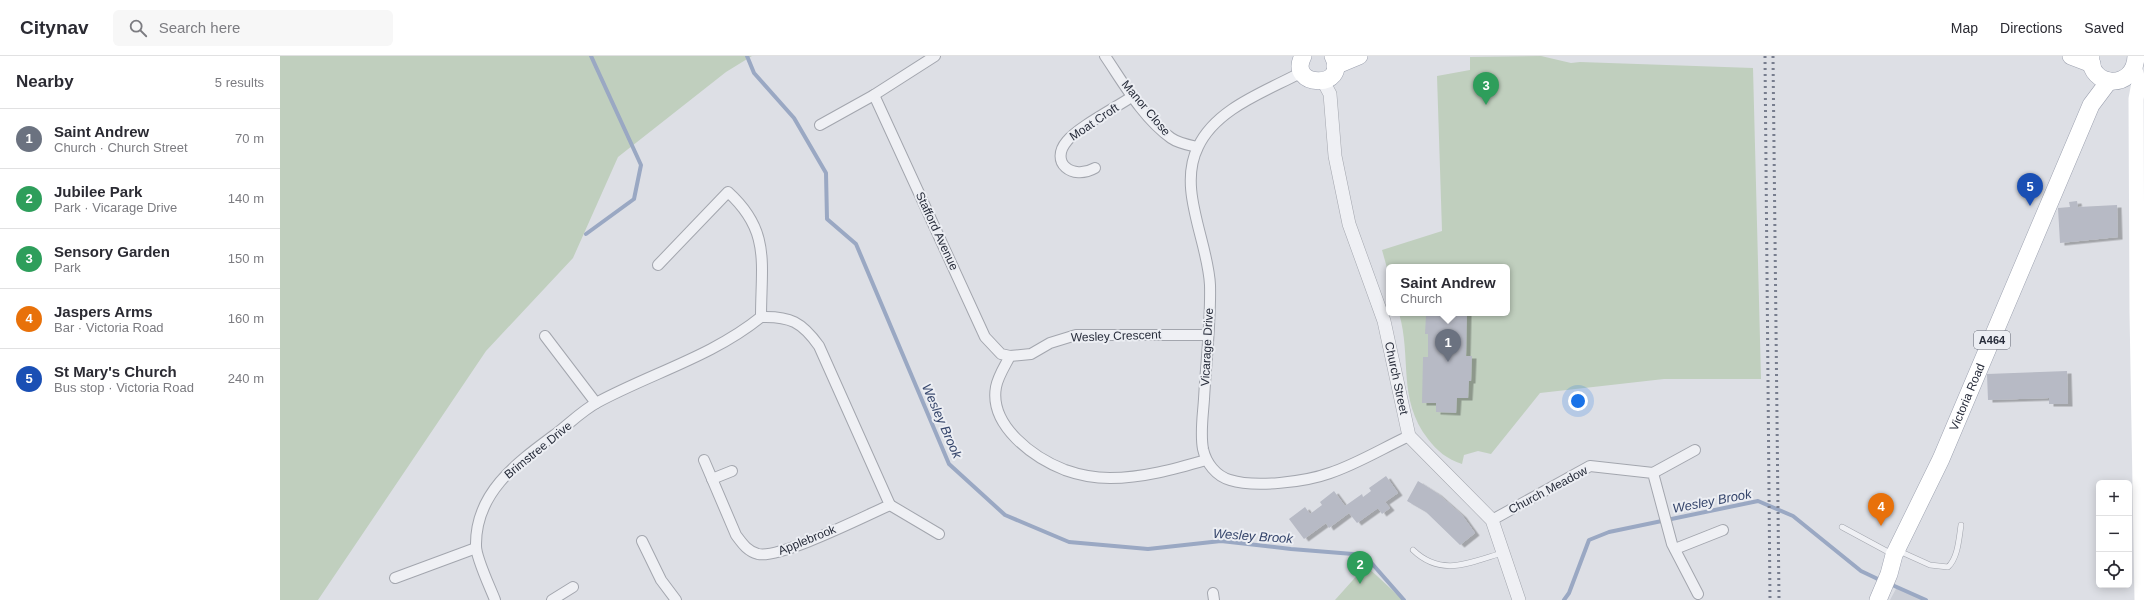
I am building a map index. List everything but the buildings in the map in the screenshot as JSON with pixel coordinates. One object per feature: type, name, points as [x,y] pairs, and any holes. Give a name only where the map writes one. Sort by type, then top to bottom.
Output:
[{"type":"main road","points":[[1303,64],[1308,79],[1314,82],[1323,81],[1330,77],[1334,61],[1359,56]]},
{"type":"main road","points":[[2071,56],[2101,71],[2136,99]]},
{"type":"main road","points":[[2101,71],[2127,77],[2135,62]]},
{"type":"main road","points":[[2135,62],[2139,84],[2136,99],[2140,312],[2142,600]]},
{"type":"main road","name":"Victoria Road","points":[[1880,596],[1896,552],[1941,459],[2091,105],[2101,71]]},
{"type":"street","points":[[820,126],[874,95],[935,56]]},
{"type":"street","name":"Manor Close","points":[[1105,56],[1133,96],[1159,128],[1172,139],[1197,147]]},
{"type":"street","name":"Vicarage Drive","points":[[1206,460],[1203,447],[1202,430],[1210,284],[1206,257],[1192,200],[1192,168],[1197,147],[1209,129],[1224,115],[1303,64]]},
{"type":"street","name":"Church Street","points":[[1323,81],[1330,94],[1335,156],[1349,224],[1384,321],[1408,436]]},
{"type":"street","name":"Stafford Avenue","points":[[874,95],[985,337],[1001,354],[1010,356]]},
{"type":"street","name":"Moat Croft","points":[[1095,168],[1082,173],[1071,172],[1067,169],[1063,165],[1061,155],[1065,142],[1133,96]]},
{"type":"street","points":[[658,265],[728,192],[750,215],[757,229],[761,252],[761,317],[777,316],[795,321],[809,332],[818,346],[890,505],[939,534]]},
{"type":"street","name":"Brimstree Drive","points":[[495,600],[476,548],[480,515],[489,496],[505,476],[520,461],[596,403],[725,343],[761,317]]},
{"type":"street","name":"Wesley Crescent","points":[[1010,356],[1031,354],[1050,343],[1076,335],[1207,335]]},
{"type":"street","points":[[545,336],[596,403]]},
{"type":"street","points":[[1010,356],[998,377],[996,388],[996,402],[1004,422],[1018,440],[1050,464],[1086,476],[1110,478],[1158,473],[1206,460],[1216,472],[1230,480],[1267,484],[1288,482],[1329,474],[1408,436],[1492,520],[1519,600]]},
{"type":"street","points":[[1695,450],[1653,473],[1665,521],[1675,549],[1698,594]]},
{"type":"street","name":"Applebrook","points":[[704,460],[736,534],[743,545],[759,554],[785,551],[890,505]]},
{"type":"street","name":"Church Meadow","points":[[1492,520],[1590,466],[1653,473]]},
{"type":"street","points":[[712,479],[732,470]]},
{"type":"street","points":[[1675,549],[1723,530]]},
{"type":"street","points":[[642,541],[661,580],[676,600]]},
{"type":"street","points":[[395,578],[476,548]]},
{"type":"street","points":[[552,600],[573,587]]},
{"type":"lane","points":[[1842,527],[1896,552],[1930,565],[1948,567],[1951,565],[1956,551],[1961,525]]},
{"type":"lane","points":[[1413,550],[1430,562],[1446,566],[1474,562],[1503,552]]},
{"type":"shaded area","points":[[1897,587],[1926,600],[1890,600]]},
{"type":"green space","points":[[280,56],[752,56],[726,72],[618,157],[573,258],[486,351],[318,600],[280,600]]},
{"type":"green space","points":[[1541,56],[1571,63],[1580,62],[1753,68],[1761,379],[1664,379],[1540,393],[1491,454],[1478,451],[1464,455],[1462,464],[1447,457],[1435,447],[1418,424],[1412,409],[1407,378],[1403,330],[1400,316],[1510,316],[1510,264],[1386,264],[1382,250],[1442,231],[1437,76],[1470,70],[1470,57]]},
{"type":"green space","points":[[1363,563],[1403,600],[1335,600],[1361,571]]},
{"type":"waterway","points":[[586,234],[634,199],[641,165],[591,56]]},
{"type":"waterway","name":"Wesley Brook","points":[[747,56],[754,73],[794,118],[826,173],[827,219],[856,244],[949,464],[1005,515],[1069,542],[1148,549],[1221,541],[1353,554],[1368,559],[1404,600]]},
{"type":"waterway","name":"Wesley Brook","points":[[1564,600],[1569,593],[1589,540],[1609,532],[1758,501],[1793,516],[1861,571],[1882,581]]},
{"type":"waterway","name":"Wesley Brook","points":[[1890,584],[1926,600]]},
{"type":"railway","points":[[1765,56],[1770,600]]},
{"type":"railway","points":[[1773,56],[1779,600]]},
{"type":"place","name":"Sensory Garden","points":[[1486,105]]},
{"type":"place","name":"St Mary's Church","points":[[2030,206]]},
{"type":"place","name":"Saint Andrew","points":[[1448,362]]},
{"type":"place","name":"Jaspers Arms","points":[[1881,526]]},
{"type":"place","name":"Jubilee Park","points":[[1360,584]]}]
